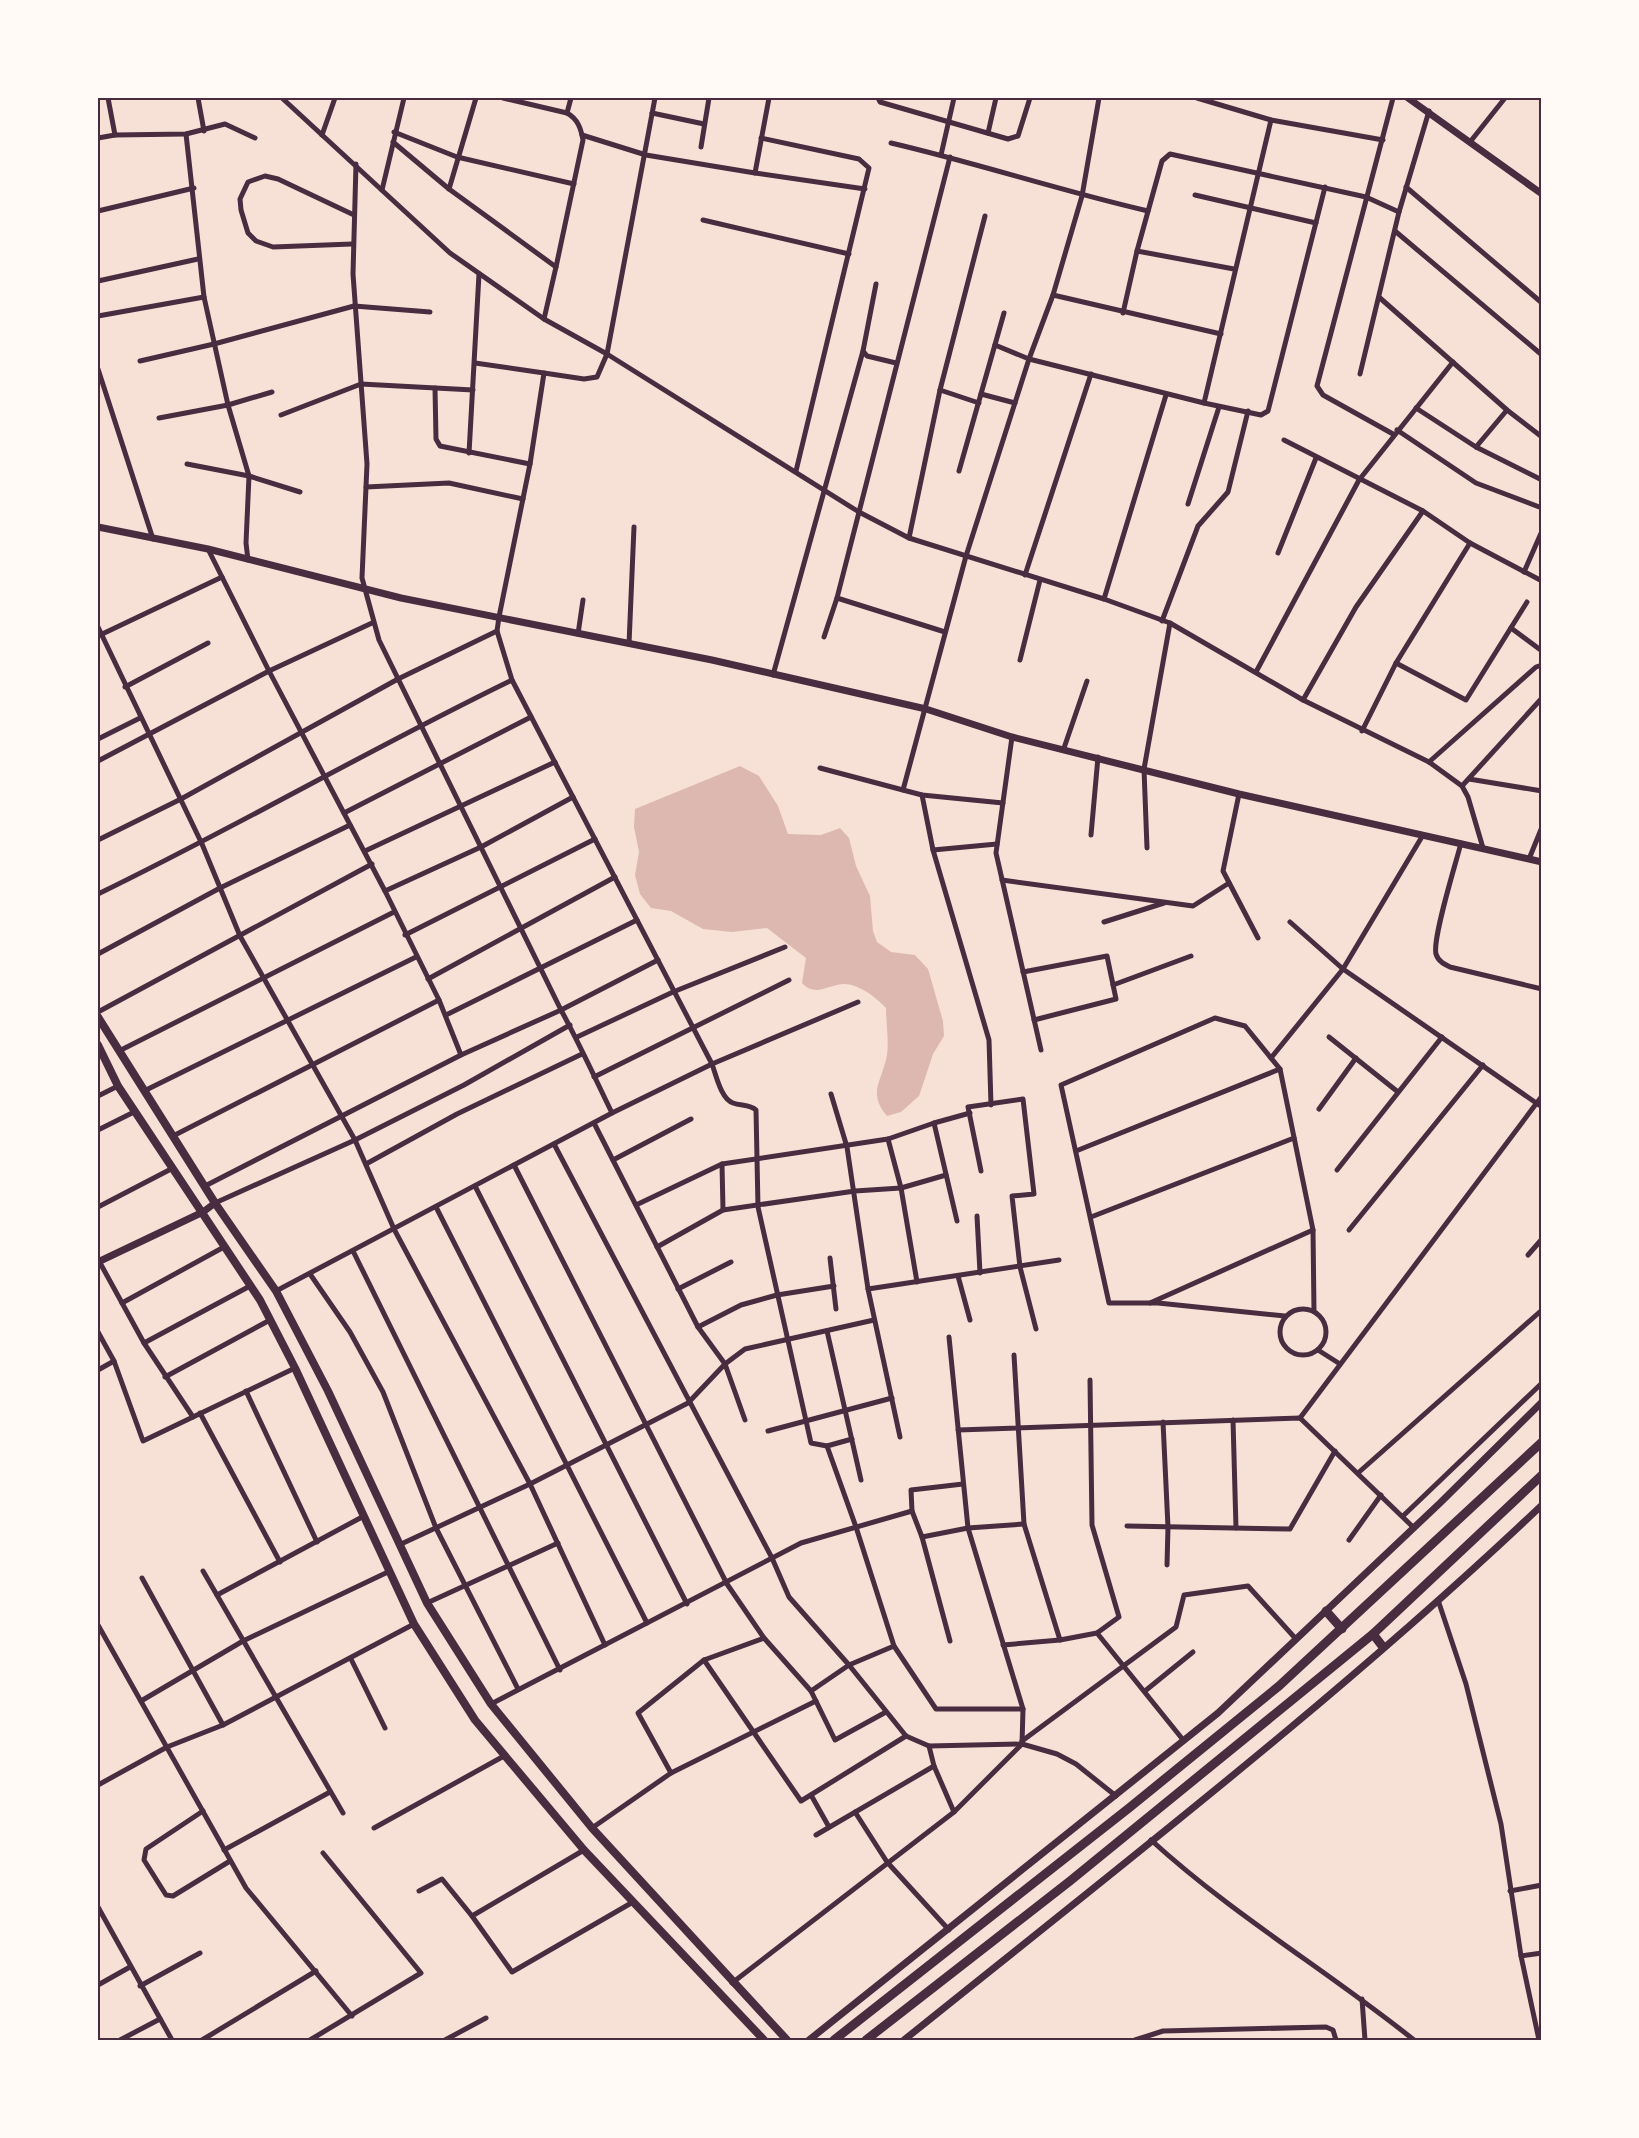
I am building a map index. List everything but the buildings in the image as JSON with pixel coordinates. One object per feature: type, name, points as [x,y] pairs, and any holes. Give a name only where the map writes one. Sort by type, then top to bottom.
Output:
[{"type":"highway","points":[[834,2040],[1129,1808],[1279,1686],[1542,1442]]},
{"type":"highway","points":[[866,2040],[1144,1822],[1373,1634],[1542,1475]]},
{"type":"highway","points":[[1326,1611],[1342,1629]]},
{"type":"highway","points":[[1373,1634],[1383,1647]]},
{"type":"main road","points":[[98,1017],[215,1203],[276,1291],[319,1372],[427,1603],[491,1704],[592,1828],[732,1983],[787,2040]]},
{"type":"main road","points":[[98,1045],[101,1059],[134,1112],[203,1212],[270,1320],[296,1368],[414,1624],[475,1720],[584,1850],[764,2040]]},
{"type":"street","points":[[108,98],[115,135]]},
{"type":"street","points":[[198,98],[204,130]]},
{"type":"street","points":[[282,98],[450,253],[544,319],[608,354],[859,512],[909,538],[1104,599],[1170,623],[1303,700],[1429,762],[1462,786],[1468,796],[1483,848]]},
{"type":"street","points":[[322,135],[335,98]]},
{"type":"street","points":[[382,190],[394,132],[404,98]]},
{"type":"street","points":[[449,189],[476,98]]},
{"type":"street","points":[[503,98],[567,113],[578,123],[582,135],[574,184],[544,319]]},
{"type":"street","points":[[567,113],[571,98]]},
{"type":"street","points":[[475,363],[584,379],[597,378],[608,354],[655,98]]},
{"type":"street","points":[[701,147],[709,98]]},
{"type":"street","points":[[755,173],[768,98]]},
{"type":"street","points":[[878,98],[880,102],[1008,139],[1018,135],[1030,98]]},
{"type":"street","points":[[941,155],[954,98]]},
{"type":"street","points":[[988,133],[996,98]]},
{"type":"street","points":[[903,790],[966,556],[1029,359],[1053,295],[1082,196],[1099,98]]},
{"type":"street","points":[[1197,98],[1217,101],[1271,120],[1383,141]]},
{"type":"street","points":[[1393,98],[1317,386],[1323,395],[1395,432],[1476,483],[1542,508]]},
{"type":"street","points":[[1408,98],[1542,194]]},
{"type":"street","points":[[1470,142],[1505,98]]},
{"type":"street","points":[[1360,374],[1399,212],[1428,111]]},
{"type":"street","points":[[652,113],[704,124]]},
{"type":"street","points":[[1204,403],[1271,120]]},
{"type":"street","points":[[98,138],[115,135],[186,134],[225,124],[255,138]]},
{"type":"street","points":[[394,132],[458,157],[574,184]]},
{"type":"street","points":[[186,134],[194,188],[198,259],[204,297],[228,405],[249,476],[246,543],[248,561]]},
{"type":"street","points":[[582,135],[646,155],[865,189]]},
{"type":"street","points":[[761,138],[859,159],[869,168],[796,471]]},
{"type":"street","points":[[393,141],[449,189],[556,267]]},
{"type":"street","points":[[891,143],[950,157],[1082,196],[1148,211]]},
{"type":"street","points":[[1123,313],[1137,251],[1162,161],[1170,154],[1366,197],[1399,212]]},
{"type":"street","points":[[824,637],[837,598],[950,157]]},
{"type":"street","points":[[356,164],[352,244],[366,487],[363,589],[372,622],[398,679],[561,1010],[577,1037],[582,1054],[612,1113]]},
{"type":"street","points":[[352,244],[263,246],[248,233],[240,199],[248,182],[265,176],[278,179],[354,215]]},
{"type":"street","points":[[995,345],[1029,359],[1219,407],[1265,415],[1268,411],[1325,187]]},
{"type":"street","points":[[1406,187],[1542,303]]},
{"type":"street","points":[[98,211],[194,188]]},
{"type":"street","points":[[1195,195],[1316,223]]},
{"type":"street","points":[[909,538],[940,390],[985,216]]},
{"type":"street","points":[[703,220],[849,254]]},
{"type":"street","points":[[1395,231],[1542,355]]},
{"type":"street","points":[[1137,251],[1234,269]]},
{"type":"street","points":[[98,281],[198,259]]},
{"type":"street","points":[[469,453],[479,274]]},
{"type":"street","points":[[773,675],[862,351],[876,284]]},
{"type":"street","points":[[1053,295],[1221,334]]},
{"type":"street","points":[[98,316],[204,297]]},
{"type":"street","points":[[1380,298],[1507,410],[1542,437]]},
{"type":"street","points":[[140,362],[354,306],[430,312]]},
{"type":"street","points":[[959,471],[1004,313]]},
{"type":"street","points":[[862,351],[867,356],[896,363]]},
{"type":"street","points":[[1256,672],[1359,480],[1452,362]]},
{"type":"street","points":[[98,369],[153,539]]},
{"type":"street","points":[[544,373],[530,464],[497,631],[512,680],[692,1026],[728,1101],[751,1106],[756,1110],[755,1157],[758,1206],[811,1443],[827,1446],[852,1438]]},
{"type":"street","points":[[1025,575],[1092,374]]},
{"type":"street","points":[[281,415],[361,384],[473,390]]},
{"type":"street","points":[[435,388],[436,439],[440,446],[530,464]]},
{"type":"street","points":[[940,390],[979,403]]},
{"type":"street","points":[[159,418],[228,405],[272,392]]},
{"type":"street","points":[[981,394],[1015,403]]},
{"type":"street","points":[[1104,599],[1166,394]]},
{"type":"street","points":[[1188,504],[1219,407]]},
{"type":"street","points":[[1416,408],[1476,447],[1542,480]]},
{"type":"street","points":[[1476,447],[1507,410]]},
{"type":"street","points":[[1162,621],[1198,526],[1228,492],[1248,411]]},
{"type":"street","points":[[1284,440],[1423,511],[1470,543],[1542,581]]},
{"type":"street","points":[[1278,553],[1316,458]]},
{"type":"street","points":[[187,464],[249,476],[300,492]]},
{"type":"street","points":[[366,487],[449,483],[523,499]]},
{"type":"street","points":[[1303,700],[1356,607],[1423,511]]},
{"type":"street","points":[[98,527],[208,549],[363,589],[499,616],[926,709],[1012,737],[1064,748],[1239,794],[1542,862]]},
{"type":"street","points":[[630,644],[634,527]]},
{"type":"street","points":[[1524,572],[1542,531]]},
{"type":"street","points":[[1362,731],[1396,663],[1470,543]]},
{"type":"street","points":[[208,549],[268,671],[372,864],[439,1000],[461,1054]]},
{"type":"street","points":[[99,635],[222,577]]},
{"type":"street","points":[[1020,660],[1040,580]]},
{"type":"street","points":[[837,598],[945,632]]},
{"type":"street","points":[[578,634],[583,600]]},
{"type":"street","points":[[1396,663],[1466,700],[1527,602]]},
{"type":"street","points":[[98,761],[268,671],[372,622]]},
{"type":"street","points":[[1147,848],[1144,769],[1170,623]]},
{"type":"street","points":[[98,627],[99,635],[202,844],[240,936],[355,1140],[394,1229],[530,1484],[605,1645]]},
{"type":"street","points":[[1511,628],[1542,651]]},
{"type":"street","points":[[98,840],[181,799],[300,731],[398,679],[497,631]]},
{"type":"street","points":[[126,687],[208,643]]},
{"type":"street","points":[[1429,762],[1542,664]]},
{"type":"street","points":[[98,894],[202,844],[421,724],[512,680]]},
{"type":"street","points":[[1064,748],[1086,681]]},
{"type":"street","points":[[1462,786],[1542,698]]},
{"type":"street","points":[[344,813],[531,717]]},
{"type":"street","points":[[98,739],[140,718]]},
{"type":"street","points":[[1012,737],[996,853],[1041,1050]]},
{"type":"street","points":[[1091,835],[1098,757]]},
{"type":"street","points":[[365,851],[555,762]]},
{"type":"street","points":[[820,768],[922,795],[1003,803]]},
{"type":"street","points":[[1469,779],[1542,791]]},
{"type":"street","points":[[1239,794],[1223,872],[1258,938]]},
{"type":"street","points":[[922,795],[933,850],[989,1040],[991,1105]]},
{"type":"street","points":[[385,891],[482,847],[573,798]]},
{"type":"street","points":[[98,954],[220,888],[350,825]]},
{"type":"street","points":[[1529,859],[1542,827]]},
{"type":"street","points":[[1271,1058],[1343,969],[1423,835]]},
{"type":"street","points":[[405,935],[595,839]]},
{"type":"street","points":[[1461,843],[1438,934],[1436,955],[1441,962],[1450,967],[1542,988]]},
{"type":"street","points":[[933,850],[997,844]]},
{"type":"street","points":[[98,1012],[372,864]]},
{"type":"street","points":[[428,979],[615,877]]},
{"type":"street","points":[[1002,880],[1193,906],[1229,883]]},
{"type":"street","points":[[1104,922],[1166,902]]},
{"type":"street","points":[[118,1051],[394,912]]},
{"type":"street","points":[[446,1015],[637,920]]},
{"type":"street","points":[[1290,922],[1343,969],[1539,1104]]},
{"type":"street","points":[[577,1037],[673,992],[785,947]]},
{"type":"street","points":[[1023,972],[1107,956],[1116,999],[1034,1020]]},
{"type":"street","points":[[1113,985],[1191,956]]},
{"type":"street","points":[[144,1091],[416,957]]},
{"type":"street","points":[[205,1186],[343,1117],[461,1054],[561,1010],[658,960]]},
{"type":"street","points":[[594,1077],[692,1026],[789,980]]},
{"type":"street","points":[[173,1136],[439,1000]]},
{"type":"street","points":[[276,1291],[612,1113],[711,1064],[858,1002]]},
{"type":"street","points":[[1285,1316],[1280,1334],[1283,1345],[1293,1353],[1305,1355],[1318,1350],[1326,1332],[1323,1320],[1314,1311],[1302,1308],[1285,1316],[1148,1303],[1109,1303],[1061,1085],[1215,1018],[1245,1026],[1280,1069],[1313,1230],[1314,1311]]},
{"type":"street","points":[[193,1417],[144,1343],[98,1262],[203,1212],[215,1203],[355,1140],[464,1085],[570,1025]]},
{"type":"street","points":[[1329,1036],[1398,1092]]},
{"type":"street","points":[[1337,1170],[1442,1037]]},
{"type":"street","points":[[366,1164],[457,1114],[582,1054]]},
{"type":"street","points":[[1319,1109],[1356,1058]]},
{"type":"street","points":[[1349,1230],[1483,1065]]},
{"type":"street","points":[[1076,1151],[1280,1069]]},
{"type":"street","points":[[98,1096],[118,1086]]},
{"type":"street","points":[[831,1094],[847,1147],[868,1289],[900,1437]]},
{"type":"street","points":[[1300,1418],[1539,1104],[1542,1096]]},
{"type":"street","points":[[981,1171],[969,1107],[1023,1099],[1034,1194],[1012,1196],[1020,1267],[1036,1329]]},
{"type":"street","points":[[98,1130],[134,1112]]},
{"type":"street","points":[[636,1205],[722,1164],[755,1157],[847,1147],[888,1139],[970,1113]]},
{"type":"street","points":[[613,1160],[691,1119]]},
{"type":"street","points":[[594,1123],[698,1327],[724,1364],[745,1420]]},
{"type":"street","points":[[934,1123],[957,1221]]},
{"type":"street","points":[[1091,1217],[1294,1138]]},
{"type":"street","points":[[888,1139],[901,1188],[917,1282]]},
{"type":"street","points":[[554,1144],[688,1403],[772,1558],[789,1597],[849,1665],[906,1736],[929,1746],[1022,1742],[1066,1758],[1116,1796]]},
{"type":"street","points":[[722,1164],[723,1210]]},
{"type":"street","points":[[514,1165],[727,1584],[764,1638],[811,1691],[835,1740],[886,1712]]},
{"type":"street","points":[[98,1207],[173,1168]]},
{"type":"street","points":[[657,1247],[723,1210],[855,1191],[901,1188],[946,1175]]},
{"type":"street","points":[[475,1186],[687,1604]]},
{"type":"street","points":[[436,1207],[647,1623]]},
{"type":"street","points":[[977,1216],[980,1273]]},
{"type":"street","points":[[1148,1303],[1313,1230]]},
{"type":"street","points":[[1528,1255],[1542,1239]]},
{"type":"street","points":[[123,1303],[224,1247]]},
{"type":"street","points":[[353,1251],[560,1670]]},
{"type":"street","points":[[830,1258],[836,1309]]},
{"type":"street","points":[[868,1289],[1059,1260]]},
{"type":"street","points":[[678,1289],[731,1262]]},
{"type":"street","points":[[310,1274],[350,1332],[383,1392],[436,1528],[518,1689]]},
{"type":"street","points":[[958,1276],[970,1320]]},
{"type":"street","points":[[144,1343],[250,1286]]},
{"type":"street","points":[[698,1327],[741,1305],[777,1295],[834,1286]]},
{"type":"street","points":[[1359,1473],[1542,1310]]},
{"type":"street","points":[[165,1377],[270,1320]]},
{"type":"street","points":[[399,1545],[530,1484],[688,1403],[724,1364],[745,1349],[874,1320]]},
{"type":"street","points":[[827,1331],[861,1480]]},
{"type":"street","points":[[98,1332],[100,1343],[114,1361],[143,1441],[296,1368]]},
{"type":"street","points":[[949,1337],[968,1528],[1023,1709],[1022,1742]]},
{"type":"street","points":[[1318,1350],[1340,1364]]},
{"type":"street","points":[[1014,1356],[1024,1524],[1060,1640]]},
{"type":"street","points":[[98,1370],[114,1361]]},
{"type":"street","points":[[1003,1645],[1097,1634],[1119,1617],[1092,1526],[1090,1380]]},
{"type":"street","points":[[1403,1516],[1542,1383]]},
{"type":"street","points":[[246,1391],[317,1542]]},
{"type":"street","points":[[768,1431],[845,1408],[892,1398]]},
{"type":"street","points":[[809,2040],[1218,1713],[1542,1402]]},
{"type":"street","points":[[200,1413],[280,1562]]},
{"type":"street","points":[[958,1430],[1300,1418],[1413,1527]]},
{"type":"street","points":[[1233,1420],[1236,1528]]},
{"type":"street","points":[[1163,1422],[1168,1527],[1167,1565]]},
{"type":"street","points":[[827,1446],[894,1646],[936,1709],[1023,1709]]},
{"type":"street","points":[[1127,1526],[1290,1529],[1335,1451]]},
{"type":"street","points":[[950,1641],[922,1538],[912,1511],[911,1490],[963,1484]]},
{"type":"street","points":[[1349,1540],[1382,1495]]},
{"type":"street","points":[[904,2040],[1273,1742],[1438,1600],[1542,1505]]},
{"type":"street","points":[[491,1704],[812,1539],[912,1511]]},
{"type":"street","points":[[217,1595],[364,1516]]},
{"type":"street","points":[[922,1538],[968,1528],[1024,1524]]},
{"type":"street","points":[[427,1603],[558,1543]]},
{"type":"street","points":[[203,1571],[343,1813]]},
{"type":"street","points":[[141,1701],[243,1641],[390,1571]]},
{"type":"street","points":[[142,1578],[223,1725]]},
{"type":"street","points":[[732,1983],[954,1812],[1022,1742],[1176,1626],[1184,1595],[1248,1586],[1296,1639]]},
{"type":"street","points":[[1438,1600],[1466,1684],[1501,1824],[1521,1956],[1539,2040]]},
{"type":"street","points":[[98,1785],[167,1747],[223,1725],[414,1624]]},
{"type":"street","points":[[98,1625],[230,1862],[252,1896],[352,2016]]},
{"type":"street","points":[[1097,1634],[1184,1741]]},
{"type":"street","points":[[672,1773],[638,1713],[704,1660],[764,1638]]},
{"type":"street","points":[[811,1691],[849,1665],[894,1646]]},
{"type":"street","points":[[1145,1691],[1194,1652]]},
{"type":"street","points":[[351,1659],[385,1728]]},
{"type":"street","points":[[704,1660],[801,1801],[906,1736]]},
{"type":"street","points":[[592,1828],[672,1773],[816,1701]]},
{"type":"street","points":[[929,1746],[934,1766],[954,1812]]},
{"type":"street","points":[[374,1828],[504,1756]]},
{"type":"street","points":[[816,1835],[934,1766]]},
{"type":"street","points":[[224,1850],[330,1792]]},
{"type":"street","points":[[811,1795],[829,1827]]},
{"type":"street","points":[[202,1810],[146,1849],[144,1860],[166,1895],[173,1896],[230,1862]]},
{"type":"street","points":[[855,1812],[887,1862],[949,1930]]},
{"type":"street","points":[[1151,1840],[1190,1876],[1362,1999],[1414,2040]]},
{"type":"street","points":[[472,1916],[584,1850]]},
{"type":"street","points":[[310,2040],[422,1973],[323,1853]]},
{"type":"street","points":[[419,1891],[442,1879],[512,1972],[633,1902]]},
{"type":"street","points":[[1510,1891],[1542,1885]]},
{"type":"street","points":[[98,1907],[172,2040]]},
{"type":"street","points":[[140,1986],[200,1953]]},
{"type":"street","points":[[1521,1956],[1542,1953]]},
{"type":"street","points":[[98,1985],[130,1967]]},
{"type":"street","points":[[202,2040],[316,1971]]},
{"type":"street","points":[[1362,1999],[1365,2040]]},
{"type":"street","points":[[446,2040],[486,2018]]},
{"type":"street","points":[[120,2040],[160,2019]]},
{"type":"street","points":[[1136,2040],[1163,2031],[1326,2026],[1333,2030],[1336,2040]]},
{"type":"shaded area","points":[[740,766],[759,776],[778,806],[788,834],[821,835],[840,828],[849,838],[856,866],[870,896],[873,931],[877,942],[891,952],[915,955],[928,969],[943,1021],[944,1036],[933,1054],[919,1096],[901,1112],[887,1116],[878,1100],[878,1087],[888,1043],[886,1008],[877,1000],[862,989],[851,985],[845,984],[817,990],[807,987],[802,983],[806,958],[767,928],[732,932],[703,929],[671,911],[651,908],[640,894],[635,875],[639,852],[634,827],[635,809]]}]
